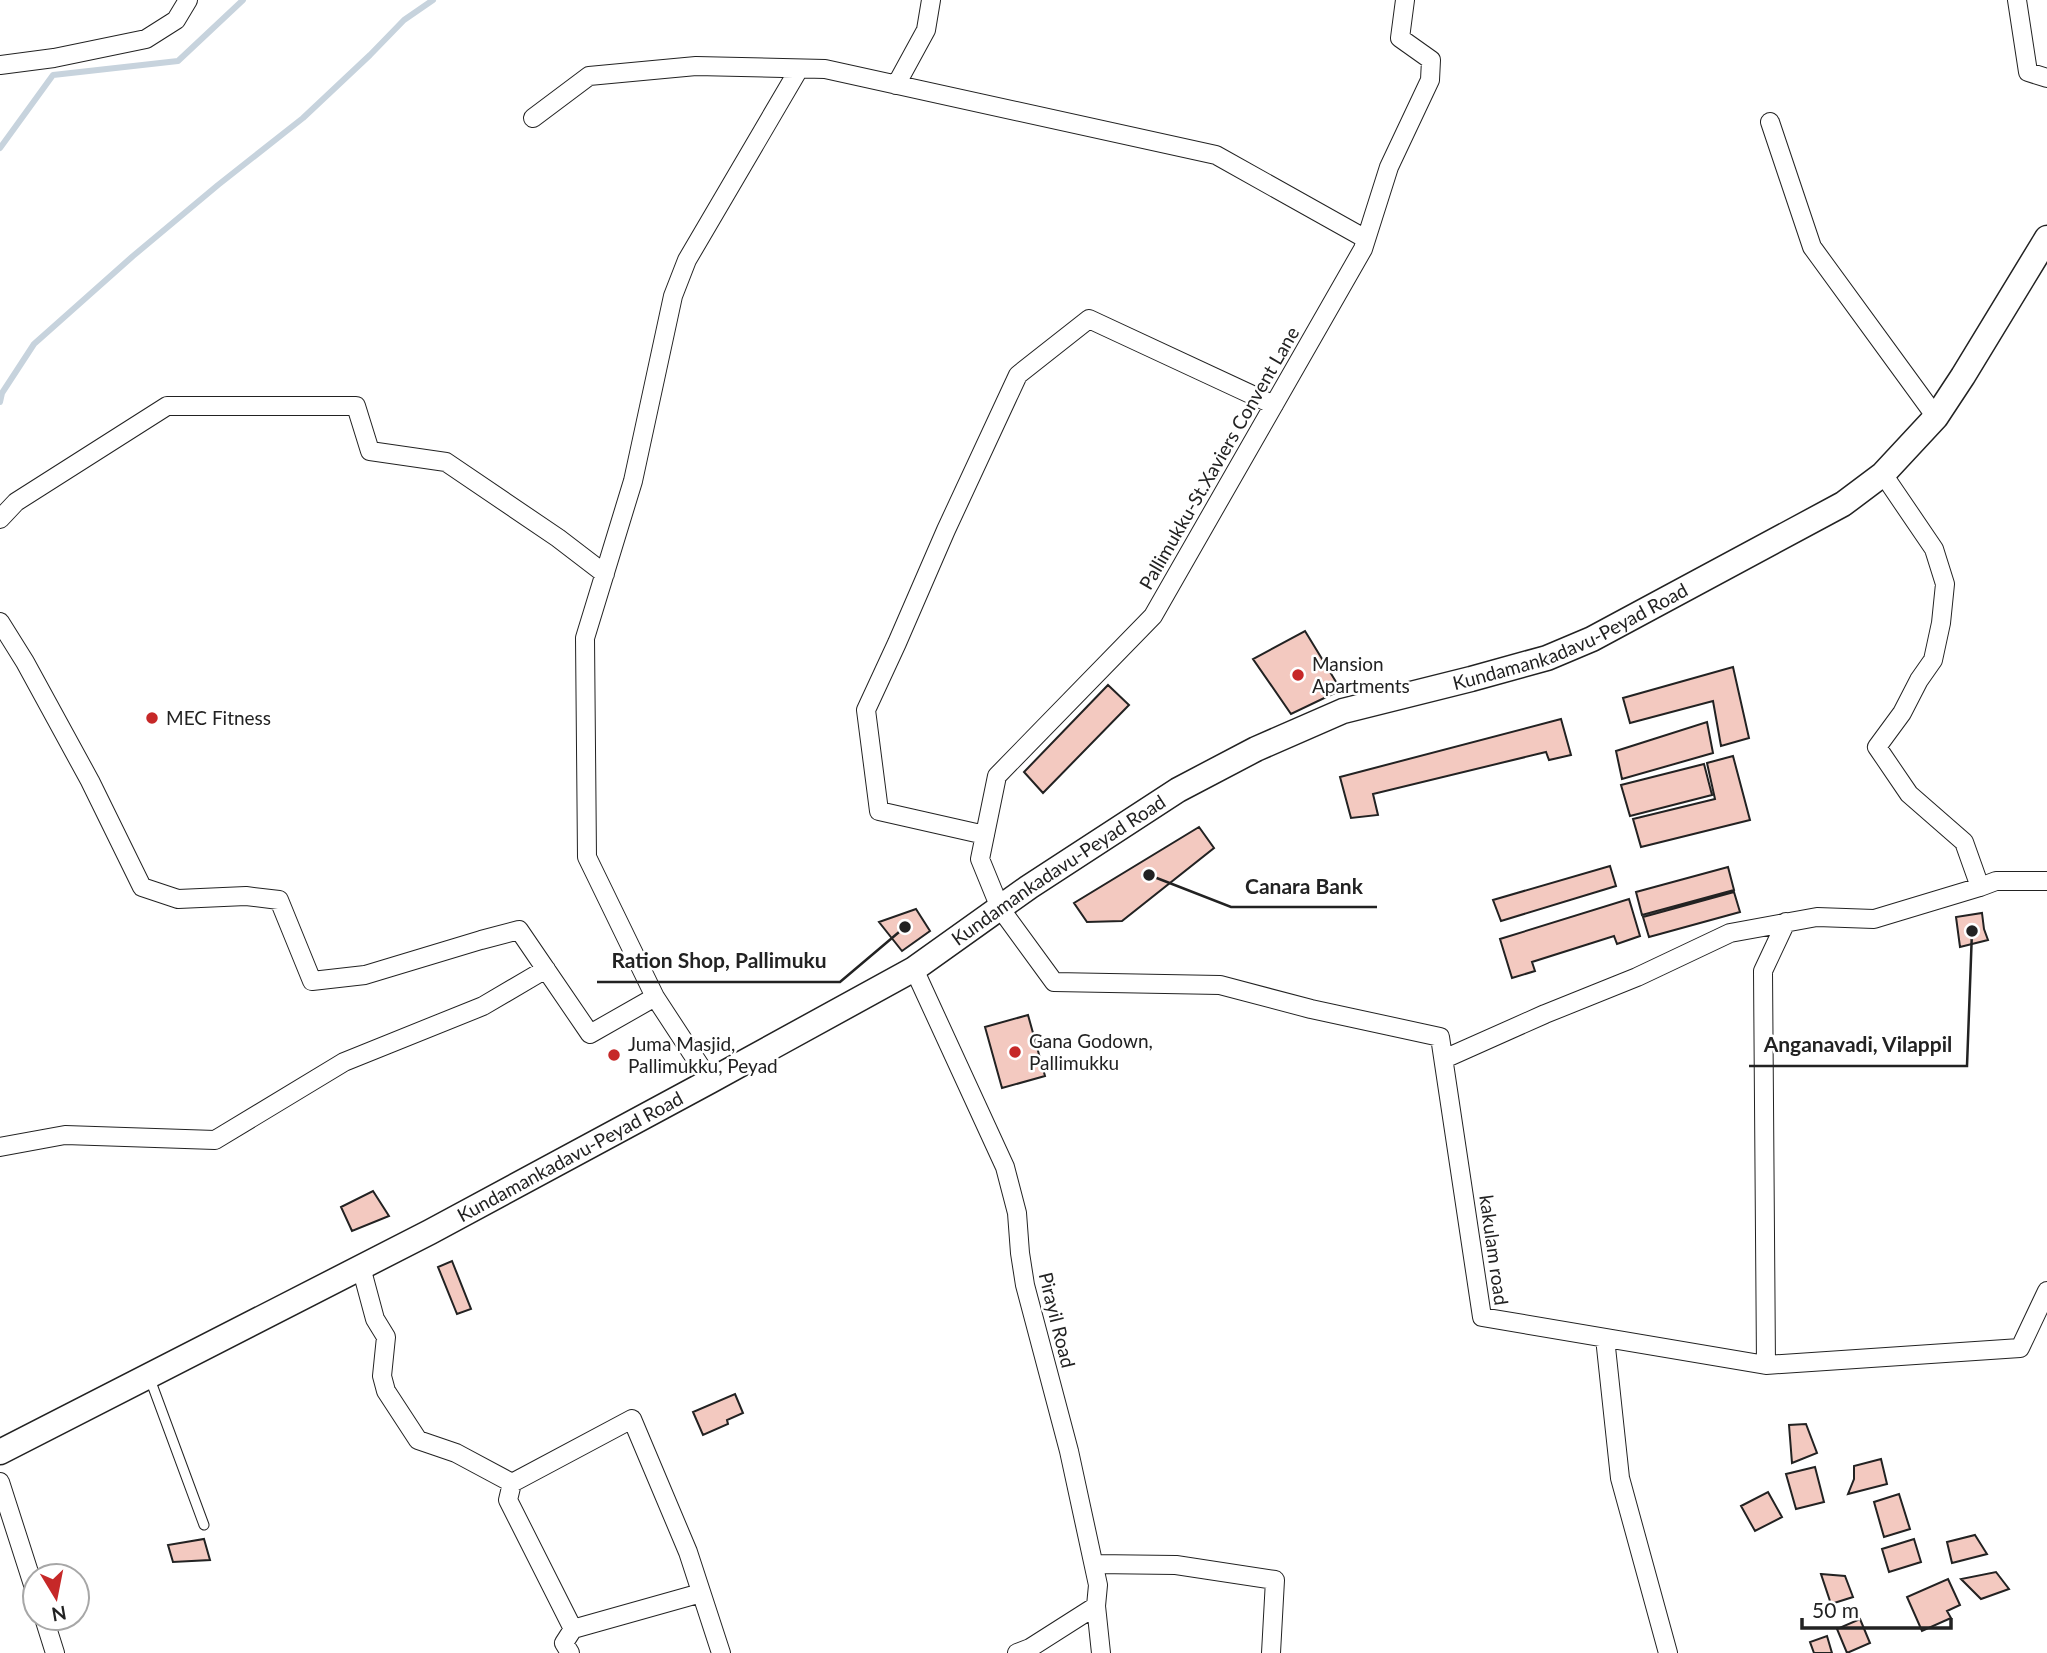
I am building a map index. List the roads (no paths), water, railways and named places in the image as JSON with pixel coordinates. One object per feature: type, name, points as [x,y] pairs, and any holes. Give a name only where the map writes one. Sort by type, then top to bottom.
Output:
[{"type":"main road","name":"Kundamankadavu-Peyad Road","points":[[0,1452],[361,1267],[710,1082],[914,969],[1029,887],[1178,790],[1256,749],[1343,711],[1534,662],[1592,639],[1843,504],[1883,474],[1936,417],[2047,238]]},
{"type":"street","points":[[0,65],[54,58],[146,39],[176,20],[187,0]]},
{"type":"street","points":[[897,85],[926,30],[931,0]]},
{"type":"street","name":"Pallimukku-St.Xaviers Convent Lane","points":[[1000,908],[980,859],[997,776],[1153,616],[1363,249],[1389,167],[1430,80],[1431,60],[1400,38],[1405,0]]},
{"type":"street","points":[[2017,0],[2028,72],[2047,78]]},
{"type":"street","points":[[533,118],[589,76],[696,66],[825,69],[1216,155],[1366,239]]},
{"type":"street","points":[[710,1082],[655,997],[587,857],[585,638],[633,481],[673,296],[687,260],[799,69]]},
{"type":"street","points":[[1770,122],[1812,247],[1936,417]]},
{"type":"street","points":[[985,835],[878,811],[866,710],[1018,375],[1089,319],[1274,405]]},
{"type":"street","points":[[0,519],[16,502],[167,406],[356,406],[370,451],[446,462],[558,538],[604,574]]},
{"type":"street","points":[[1883,474],[1934,549],[1945,584],[1941,623],[1933,660],[1902,713],[1877,747],[1909,794],[1964,842],[1980,887]]},
{"type":"street","points":[[0,622],[90,781],[142,887],[178,899],[246,896],[279,900],[312,981],[365,975],[519,930],[590,1034],[655,997]]},
{"type":"street","points":[[1444,1059],[1637,977],[1730,933],[1817,917],[1874,919],[1996,881],[2047,881]]},
{"type":"street","name":"kakulam road","points":[[1000,908],[1054,982],[1220,985],[1311,1009],[1440,1037],[1482,1317],[1766,1365],[2020,1348],[2046,1298]]},
{"type":"street","points":[[1766,1365],[1763,971],[1786,922]]},
{"type":"street","points":[[0,1147],[65,1135],[215,1140],[344,1062],[483,1006],[546,969]]},
{"type":"street","name":"Pirayil Road","points":[[914,969],[1005,1167],[1017,1213],[1025,1285],[1069,1451],[1094,1564],[1098,1585],[1096,1606],[1101,1653]]},
{"type":"street","points":[[361,1267],[375,1319],[386,1337],[382,1376],[386,1391],[418,1440],[456,1453],[512,1483]]},
{"type":"street","points":[[1605,1338],[1620,1478],[1668,1653]]},
{"type":"street","points":[[573,1629],[508,1500],[512,1483],[632,1419],[688,1552],[721,1653]]},
{"type":"street","points":[[0,1482],[26,1562]]},
{"type":"street","points":[[1094,1564],[1176,1565],[1275,1580],[1271,1653]]},
{"type":"street","points":[[570,1653],[565,1643],[573,1629],[701,1593]]},
{"type":"street","points":[[1017,1653],[1030,1648],[1096,1606]]},
{"type":"street","points":[[48,1632],[55,1653]]},
{"type":"lane","points":[[149,1376],[204,1525]]},
{"type":"waterway","points":[[0,148],[53,75],[178,61],[243,0]]},
{"type":"waterway","points":[[0,402],[2,393],[34,344],[133,256],[303,118],[404,20],[433,0]]},
{"type":"place","name":"Mansion Apartments","points":[[1298,675]]},
{"type":"place","name":"MEC Fitness","points":[[152,718]]},
{"type":"place","name":"Canara Bank","points":[[1149,875]]},
{"type":"place","name":"Ration Shop, Pallimuku","points":[[905,927]]},
{"type":"place","name":"Anganavadi, Vilappil","points":[[1972,931]]},
{"type":"place","name":"Gana Godown, Pallimukku","points":[[1015,1052]]},
{"type":"place","name":"Juma Masjid, Pallimukku, Peyad","points":[[614,1055]]}]
